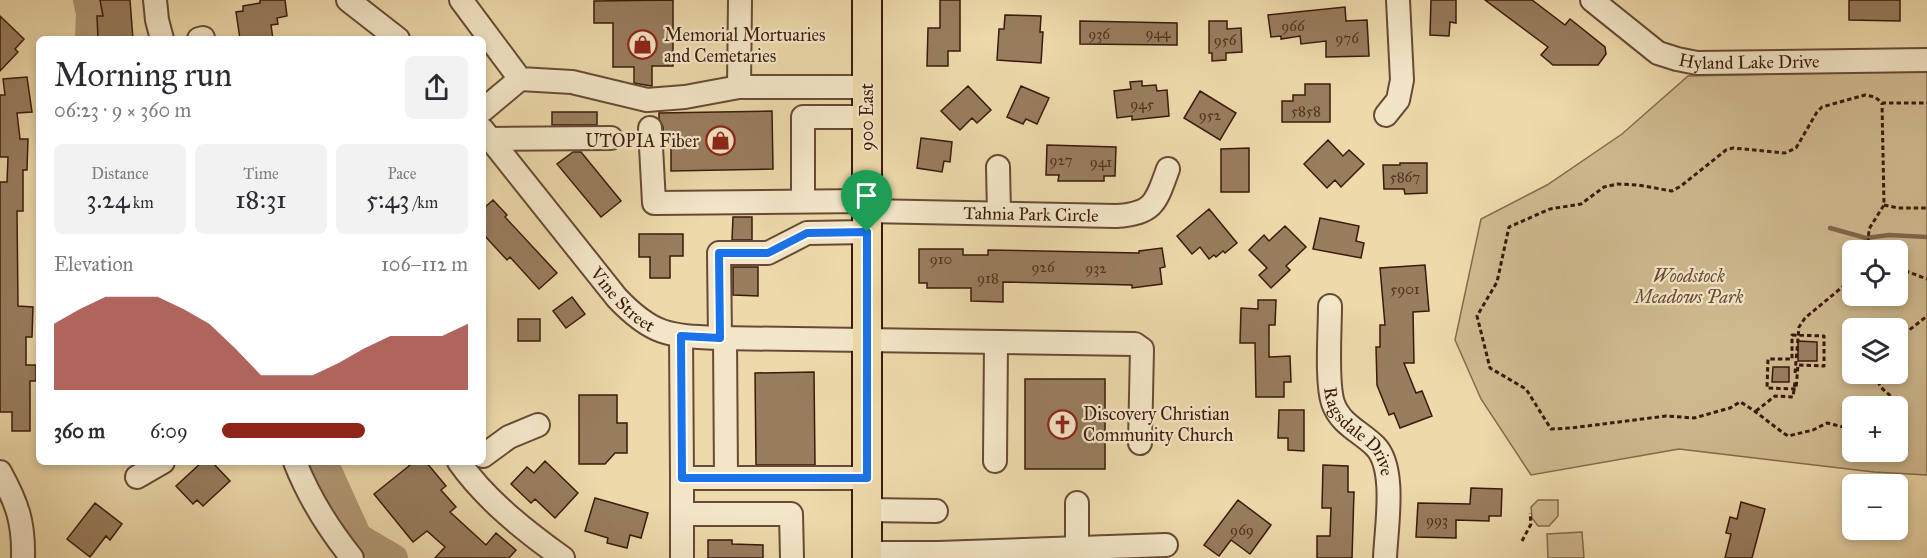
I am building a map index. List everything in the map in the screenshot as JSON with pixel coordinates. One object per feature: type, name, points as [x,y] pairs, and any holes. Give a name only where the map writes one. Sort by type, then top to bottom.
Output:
[{"type":"main road","name":"900 East","points":[[867,0],[867,556]]},
{"type":"street","points":[[154,0],[161,36]]},
{"type":"street","points":[[348,0],[394,36]]},
{"type":"street","points":[[461,0],[520,79]]},
{"type":"street","points":[[739,87],[740,0]]},
{"type":"street","points":[[1386,115],[1398,100],[1402,80],[1398,0]]},
{"type":"street","name":"Hyland Lake Drive","points":[[1592,0],[1658,53],[1697,63],[1927,60]]},
{"type":"street","points":[[486,107],[520,79],[572,82],[647,100],[685,97],[739,87],[867,87]]},
{"type":"street","points":[[803,201],[803,117],[867,117]]},
{"type":"street","points":[[650,128],[654,203],[803,201],[867,214]]},
{"type":"street","points":[[486,135],[611,138]]},
{"type":"street","name":"Vine Street","points":[[486,135],[629,311],[655,329],[681,336],[723,338],[1135,344],[1142,349],[1140,443]]},
{"type":"street","points":[[998,167],[999,213]]},
{"type":"street","name":"Tahnia Park Circle","points":[[867,214],[1134,215],[1148,210],[1156,201],[1168,169]]},
{"type":"street","points":[[726,478],[719,253],[768,253],[807,233],[867,214]]},
{"type":"street","name":"Ragsdale Drive","points":[[1330,306],[1333,403],[1346,422],[1379,450],[1387,470],[1385,558]]},
{"type":"street","points":[[681,336],[682,558]]},
{"type":"street","points":[[995,461],[996,343]]},
{"type":"street","points":[[486,454],[509,436],[538,425]]},
{"type":"street","points":[[137,477],[158,465]]},
{"type":"street","points":[[296,465],[306,490],[322,518],[352,558]]},
{"type":"street","points":[[467,465],[483,490],[518,523],[563,558]]},
{"type":"street","points":[[0,472],[19,510],[22,524],[23,558]]},
{"type":"street","points":[[682,478],[867,478]]},
{"type":"street","points":[[1077,503],[1077,553]]},
{"type":"street","points":[[867,510],[936,511]]},
{"type":"street","points":[[682,514],[791,514],[792,558]]},
{"type":"street","points":[[867,556],[938,553],[1077,553],[1166,545]]},
{"type":"path","points":[[1842,427],[1827,423],[1813,430],[1788,436],[1765,421],[1756,411],[1740,402],[1731,408],[1694,418],[1666,416],[1551,429],[1526,388],[1490,368],[1477,316],[1497,282],[1509,227],[1550,209],[1581,204],[1604,187],[1611,185],[1638,185],[1672,191],[1726,150],[1733,148],[1785,153],[1796,148],[1822,107],[1865,95],[1875,97],[1882,103],[1927,103]]},
{"type":"path","points":[[1868,240],[1869,230],[1884,205],[1882,103]]},
{"type":"path","points":[[1884,205],[1898,208],[1927,208]]},
{"type":"path","points":[[1908,272],[1927,279]]},
{"type":"path","points":[[1756,411],[1775,396],[1793,397],[1799,327],[1805,318],[1842,287]]},
{"type":"path","points":[[1908,331],[1927,316]]},
{"type":"path","points":[[1792,335],[1824,336],[1824,366],[1798,365],[1796,389],[1794,389],[1767,388],[1768,358],[1792,359],[1792,335]]},
{"type":"path","points":[[1879,384],[1891,396]]},
{"type":"path","points":[[1522,541],[1531,524],[1530,513]]},
{"type":"green space","name":"Woodstock Meadows Park","points":[[1927,71],[1927,475],[1874,472],[1679,449],[1531,475],[1481,399],[1455,340],[1481,219],[1547,185],[1622,134],[1688,76]]},
{"type":"green space","points":[[1538,500],[1558,500],[1558,516],[1549,526],[1538,526],[1532,518],[1531,507]]},
{"type":"green space","points":[[1582,532],[1584,558],[1548,558],[1547,534]]},
{"type":"building","points":[[100,0],[130,0],[133,36],[98,36],[97,16],[103,16]]},
{"type":"building","points":[[260,0],[285,0],[287,16],[277,18],[278,24],[271,25],[273,36],[240,36],[236,12],[243,11],[243,6],[260,3]]},
{"type":"building","name":"Memorial Mortuaries and Cemetaries","points":[[673,0],[673,66],[652,66],[652,86],[634,83],[634,67],[613,67],[613,23],[594,23],[594,1]]},
{"type":"building","points":[[940,0],[960,0],[960,51],[948,51],[948,66],[927,66],[928,28],[940,28]]},
{"type":"building","points":[[1431,0],[1456,0],[1456,23],[1450,22],[1449,36],[1430,35]]},
{"type":"building","points":[[1485,0],[1532,0],[1565,25],[1570,19],[1605,47],[1606,54],[1598,65],[1553,65],[1541,55],[1548,47]]},
{"type":"building","points":[[1849,0],[1900,0],[1900,21],[1849,20]]},
{"type":"building","points":[[1345,7],[1346,21],[1367,20],[1369,56],[1326,57],[1326,41],[1301,44],[1300,36],[1281,39],[1281,36],[1271,37],[1268,15]]},
{"type":"building","points":[[1005,15],[1041,16],[1040,32],[1043,32],[1041,63],[997,60],[999,29],[1004,29]]},
{"type":"building","points":[[0,16],[24,39],[15,49],[18,52],[0,71]]},
{"type":"building","points":[[1080,21],[1177,23],[1177,45],[1080,44]]},
{"type":"building","points":[[1209,21],[1227,21],[1227,29],[1241,28],[1242,52],[1226,53],[1226,60],[1212,61],[1212,53],[1209,53]]},
{"type":"building","points":[[27,77],[32,112],[17,113],[20,139],[28,139],[27,170],[23,170],[23,211],[17,211],[18,306],[33,307],[32,337],[26,337],[26,365],[36,365],[36,381],[30,381],[30,431],[12,431],[12,412],[0,412],[0,182],[7,182],[8,157],[0,157],[0,95],[5,95],[3,79]]},
{"type":"building","points":[[1142,81],[1142,86],[1156,85],[1157,91],[1167,90],[1169,116],[1132,120],[1132,116],[1117,118],[1114,91],[1131,89],[1130,82]]},
{"type":"building","points":[[1305,84],[1330,84],[1330,122],[1282,122],[1282,101],[1293,101],[1293,95],[1305,95]]},
{"type":"building","points":[[968,86],[991,110],[977,123],[972,118],[960,130],[941,111]]},
{"type":"building","points":[[1021,86],[1049,98],[1037,124],[1026,119],[1023,124],[1007,117]]},
{"type":"building","points":[[1200,91],[1236,113],[1220,140],[1184,118]]},
{"type":"building","points":[[772,111],[773,169],[671,171],[671,141],[664,141],[659,113]]},
{"type":"building","points":[[552,112],[597,112],[597,125],[552,125]]},
{"type":"building","points":[[921,138],[952,142],[950,162],[944,161],[942,172],[917,168]]},
{"type":"building","points":[[1328,140],[1343,156],[1349,150],[1364,164],[1341,187],[1335,180],[1327,188],[1304,164]]},
{"type":"building","points":[[1047,145],[1116,147],[1115,176],[1104,176],[1104,181],[1058,181],[1059,175],[1046,175]]},
{"type":"building","points":[[1249,148],[1249,192],[1221,192],[1221,149]]},
{"type":"building","points":[[573,152],[581,152],[621,201],[601,217],[557,164]]},
{"type":"building","points":[[1400,163],[1427,163],[1427,193],[1405,194],[1404,189],[1384,189],[1383,165],[1400,165]]},
{"type":"building","points":[[493,200],[507,215],[505,217],[557,273],[539,289],[510,257],[507,260],[486,237],[486,206]]},
{"type":"building","points":[[1209,209],[1237,243],[1225,253],[1223,251],[1209,259],[1200,247],[1192,254],[1177,236]]},
{"type":"building","points":[[733,217],[752,217],[752,240],[732,240]]},
{"type":"building","points":[[1320,218],[1359,226],[1356,241],[1364,243],[1361,258],[1313,249]]},
{"type":"building","points":[[1285,226],[1306,247],[1286,266],[1290,270],[1271,288],[1259,275],[1267,268],[1249,250],[1264,235],[1269,241]]},
{"type":"building","points":[[639,234],[683,234],[683,256],[670,256],[670,278],[650,278],[650,257],[639,257]]},
{"type":"building","points":[[1162,248],[1165,267],[1160,268],[1162,284],[1132,288],[1132,285],[1003,282],[1003,302],[971,301],[971,288],[927,288],[927,283],[919,283],[919,249],[963,249],[963,255],[988,255],[988,250],[1139,253],[1139,251]]},
{"type":"building","points":[[1425,265],[1429,311],[1413,312],[1414,363],[1404,363],[1416,393],[1422,391],[1432,416],[1400,428],[1394,413],[1389,415],[1377,385],[1376,347],[1380,347],[1380,325],[1385,325],[1380,268]]},
{"type":"building","points":[[733,267],[758,267],[758,296],[733,295]]},
{"type":"building","points":[[572,297],[585,314],[566,328],[553,311]]},
{"type":"building","points":[[1258,300],[1276,300],[1275,325],[1269,325],[1269,357],[1290,356],[1291,382],[1284,382],[1284,397],[1256,397],[1255,343],[1240,343],[1241,308],[1258,309]]},
{"type":"building","points":[[518,319],[540,319],[540,341],[518,341]]},
{"type":"building","points":[[1798,341],[1817,342],[1817,361],[1798,361]]},
{"type":"building","points":[[1773,367],[1789,367],[1789,382],[1772,382]]},
{"type":"building","points":[[814,372],[815,465],[756,465],[755,373]]},
{"type":"building","points":[[1025,379],[1105,379],[1105,469],[1025,469]]},
{"type":"building","points":[[579,395],[617,395],[617,423],[627,423],[627,453],[615,453],[605,464],[579,464]]},
{"type":"building","points":[[1279,410],[1304,410],[1304,451],[1288,450],[1288,438],[1278,438]]},
{"type":"building","points":[[545,461],[578,493],[555,518],[535,499],[531,503],[511,484],[527,467],[534,473]]},
{"type":"building","points":[[199,465],[215,465],[230,481],[203,506],[197,500],[193,504],[176,486]]},
{"type":"building","points":[[410,465],[428,465],[446,486],[441,490],[456,507],[450,512],[486,545],[496,533],[516,550],[509,558],[435,558],[445,547],[427,531],[413,542],[374,494]]},
{"type":"building","points":[[1323,465],[1348,466],[1348,492],[1354,492],[1352,558],[1317,558],[1317,536],[1330,536],[1331,508],[1322,508]]},
{"type":"building","points":[[1471,488],[1502,489],[1501,516],[1489,516],[1489,521],[1456,520],[1456,538],[1416,537],[1418,503],[1470,504]]},
{"type":"building","points":[[595,498],[648,513],[641,538],[630,535],[627,548],[607,543],[608,538],[585,531]]},
{"type":"building","points":[[1238,500],[1271,525],[1250,554],[1231,540],[1219,556],[1204,545]]},
{"type":"building","points":[[1741,502],[1765,509],[1752,558],[1725,558],[1731,534],[1726,533],[1730,517],[1737,519]]},
{"type":"building","points":[[95,503],[122,524],[110,540],[106,536],[90,557],[67,539]]},
{"type":"building","points":[[708,540],[732,540],[732,544],[763,545],[763,558],[708,558]]},
{"type":"waterway","points":[[87,0],[90,13],[89,36]]},
{"type":"waterway","points":[[1830,228],[1866,238],[1889,235],[1927,237]]},
{"type":"waterway","points":[[325,465],[358,537],[394,558]]},
{"type":"place","name":"Memorial Mortuaries and Cemetaries","points":[[643,45]]},
{"type":"place","name":"UTOPIA Fiber","points":[[720,141]]},
{"type":"place","name":"Discovery Christian Community Church","points":[[1062,424]]},
{"type":"route","points":[[867,232],[867,478],[682,478],[681,336],[720,338],[719,253],[768,253],[807,233],[867,232]]}]
